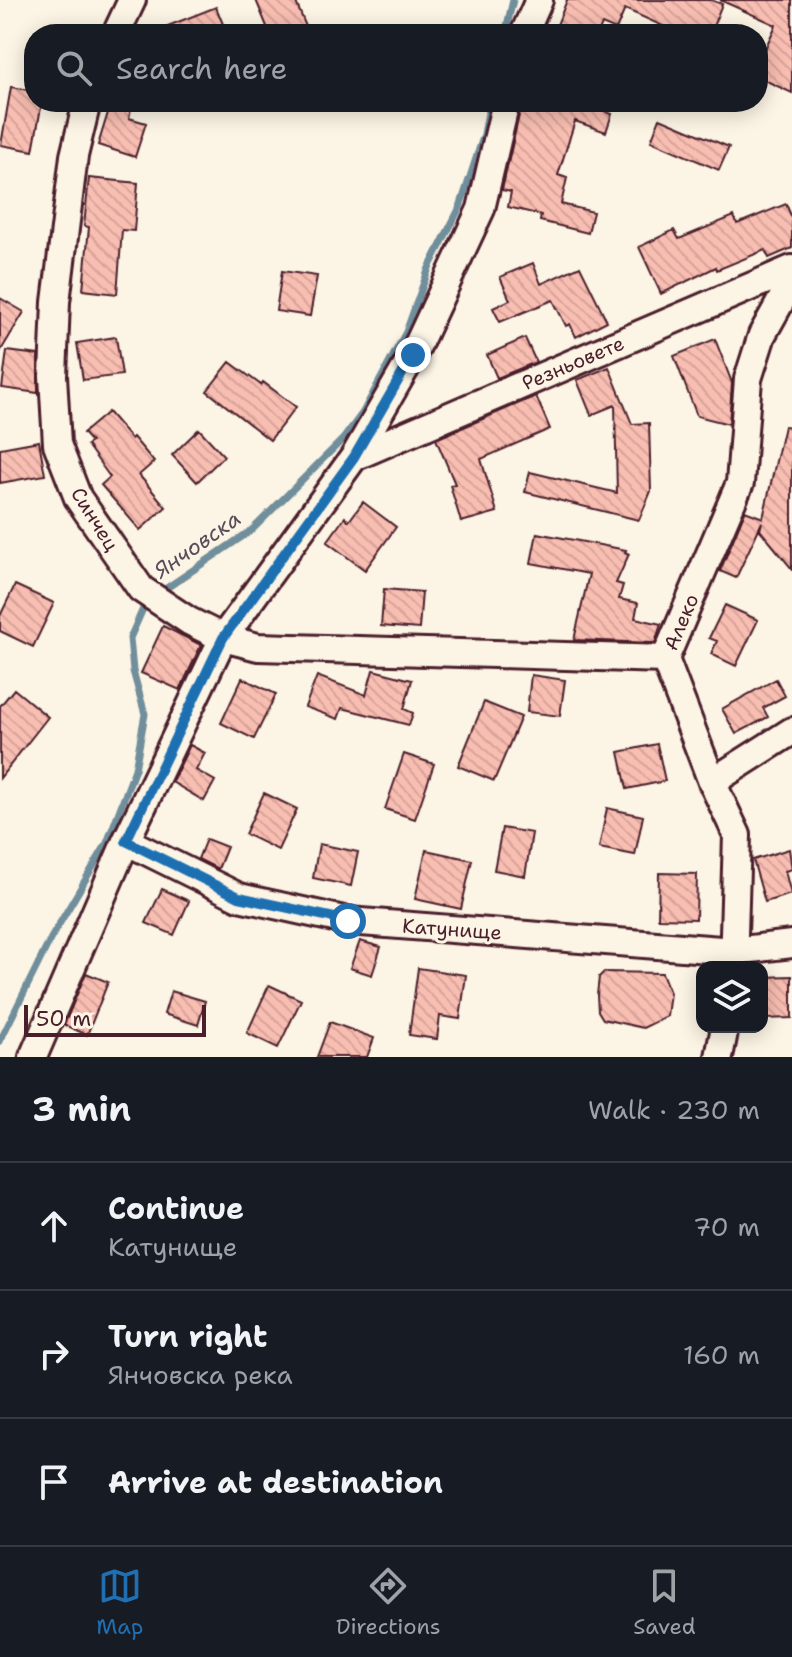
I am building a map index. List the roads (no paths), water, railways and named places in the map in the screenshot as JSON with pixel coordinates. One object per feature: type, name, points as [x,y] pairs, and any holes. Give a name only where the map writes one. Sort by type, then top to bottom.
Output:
[{"type":"street","points":[[121,24],[132,0]]},
{"type":"street","points":[[528,24],[539,0]]},
{"type":"street","name":"Синчец","points":[[85,112],[74,156],[56,302],[53,376],[57,444],[78,498],[141,589],[189,621],[223,638],[258,647],[665,659]]},
{"type":"street","points":[[33,1057],[126,841],[223,638],[354,457],[413,355],[481,209],[504,112]]},
{"type":"street","name":"Резньовете","points":[[354,457],[792,269]]},
{"type":"street","name":"Алеко","points":[[734,959],[737,835],[712,782],[665,659],[740,483],[748,379],[762,335],[792,281]]},
{"type":"street","points":[[712,782],[792,731]]},
{"type":"street","name":"Катунище","points":[[126,841],[239,897],[348,921],[734,959],[792,944]]},
{"type":"street","points":[[719,1057],[724,1033]]},
{"type":"waterway","name":"Янчовска","points":[[507,24],[513,0]]},
{"type":"waterway","name":"Янчовска","points":[[0,1041],[51,938],[107,843],[135,769],[145,714],[133,671],[130,638],[146,602],[252,530],[343,439],[363,412],[406,332],[429,268],[460,207],[488,112]]}]
